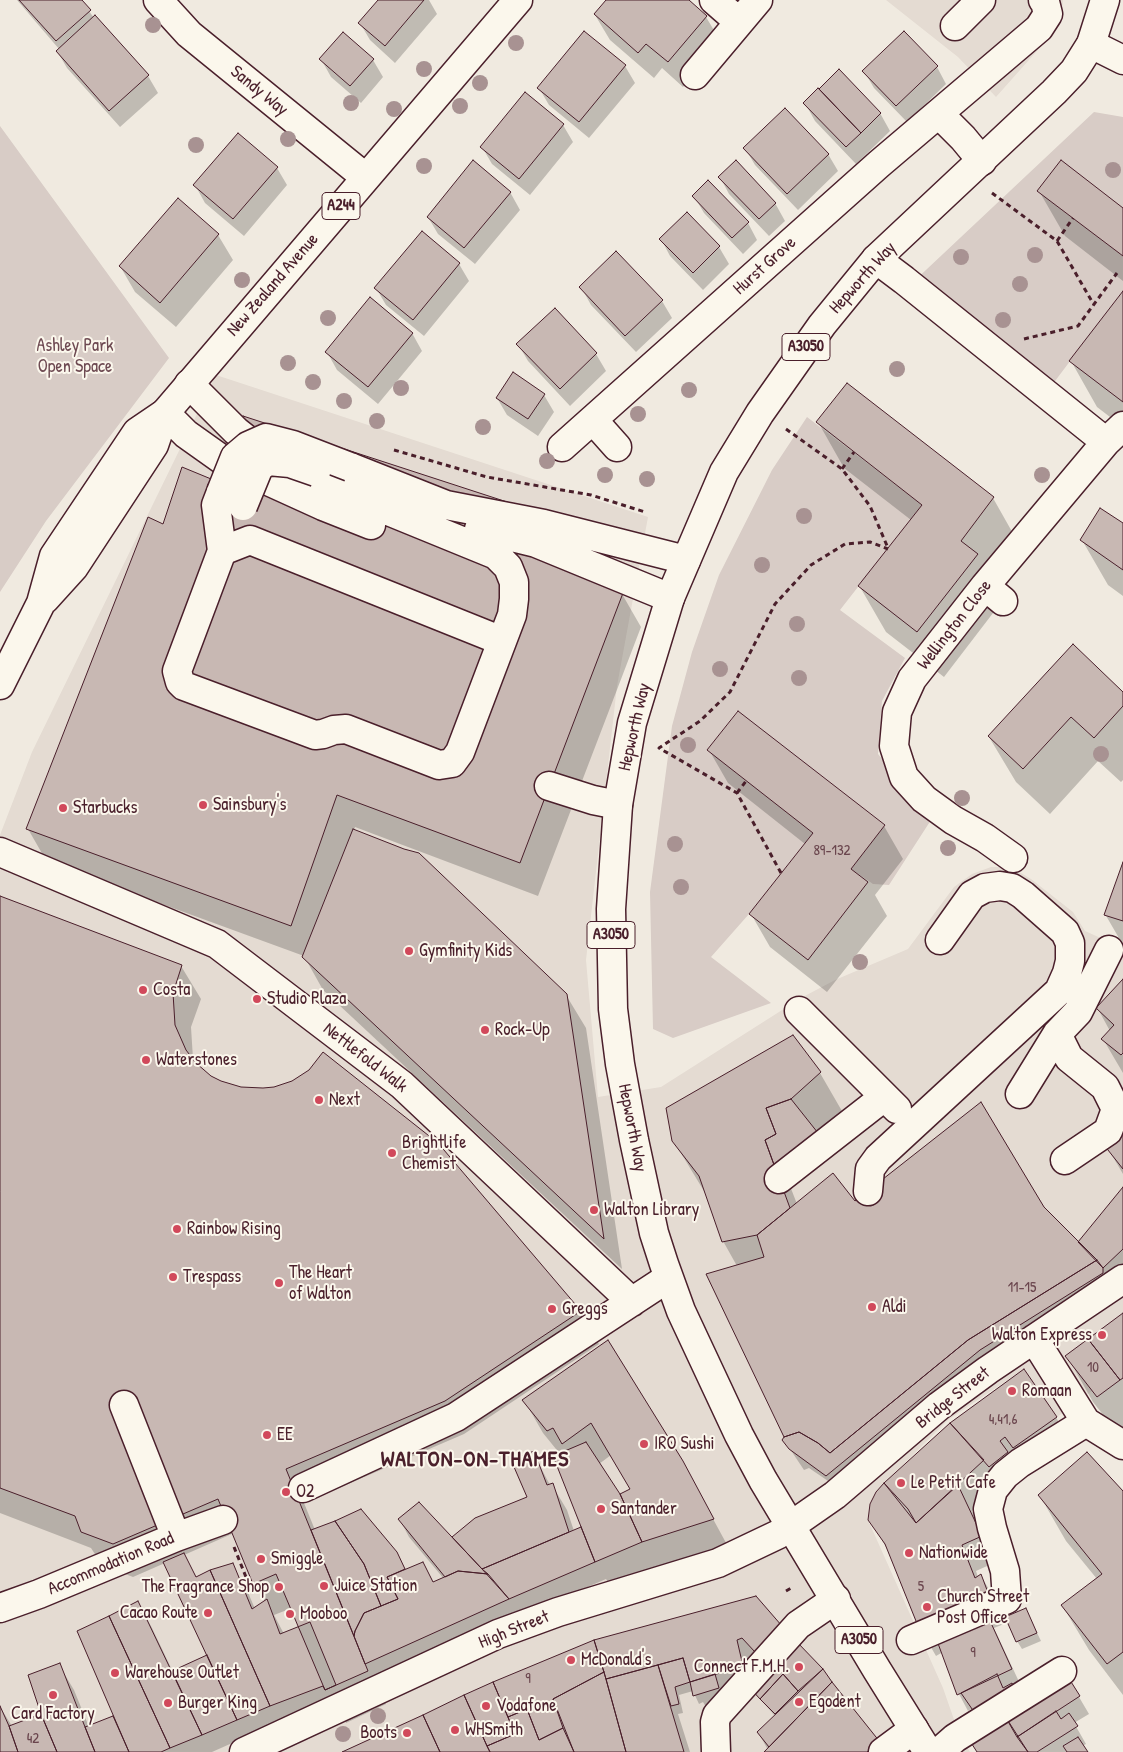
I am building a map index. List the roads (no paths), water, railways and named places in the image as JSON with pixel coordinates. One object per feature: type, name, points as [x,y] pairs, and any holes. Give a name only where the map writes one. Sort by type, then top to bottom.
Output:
[{"type":"street","name":"Sandy Way","points":[[158,0],[189,34],[365,178]]},
{"type":"street","name":"New Zealand Avenue","points":[[0,685],[41,603],[54,556],[137,432],[165,413],[518,0]]},
{"type":"street","points":[[714,0],[738,21]]},
{"type":"street","points":[[695,75],[738,21],[758,0]]},
{"type":"street","points":[[955,26],[981,0]]},
{"type":"street","name":"A3050","points":[[1091,44],[1105,0]]},
{"type":"street","name":"Hurst Grove","points":[[562,447],[879,164],[1038,28],[1048,14],[1044,1]]},
{"type":"street","points":[[1091,44],[1123,60]]},
{"type":"street","name":"Hepworth Way","points":[[790,1527],[739,1435],[681,1311],[654,1234],[634,1140],[620,1064],[613,1009],[611,909],[618,805],[632,723],[670,598],[724,472],[760,413],[822,325],[876,259],[1054,92],[1074,71],[1091,44]]},
{"type":"street","points":[[939,114],[963,138],[982,161]]},
{"type":"street","name":"Wellington Close","points":[[876,259],[990,348],[1115,434],[994,593],[912,678],[897,712],[894,746],[904,777],[924,799],[1013,858]]},
{"type":"street","points":[[189,384],[236,431],[283,468],[496,555],[508,567],[514,582],[514,599],[512,615],[460,752],[452,763],[439,765],[346,729],[315,735],[184,686],[180,682],[177,671],[178,665],[222,551],[216,505],[220,492],[235,458],[248,446],[266,438],[293,446],[346,474],[452,522],[536,543],[670,598]]},
{"type":"street","points":[[165,413],[186,434],[224,460],[323,506],[484,569],[492,574],[497,582],[500,593],[492,614],[473,624],[462,625]]},
{"type":"street","points":[[593,420],[617,447]]},
{"type":"street","points":[[250,540],[243,506],[259,468],[268,462],[290,463],[346,474],[446,505],[544,524],[686,560]]},
{"type":"street","points":[[222,551],[250,540],[502,641]]},
{"type":"street","points":[[549,786],[593,800],[618,805]]},
{"type":"street","name":"Nettlefold Walk","points":[[0,852],[217,944],[402,1085],[632,1302]]},
{"type":"street","points":[[868,1191],[870,1169],[878,1158],[1059,991],[1068,974],[1070,952],[1065,932],[1023,895],[1012,888],[1000,886],[985,888],[972,895],[940,940]]},
{"type":"street","points":[[1020,1094],[1057,1034],[1078,1012],[1109,950]]},
{"type":"street","points":[[779,1179],[890,1103],[799,1011]]},
{"type":"street","points":[[1057,1034],[1069,1058],[1105,1087],[1116,1109],[1108,1131],[1065,1160]]},
{"type":"street","points":[[303,1488],[456,1417],[668,1278]]},
{"type":"street","name":"Bridge Street","points":[[790,1527],[835,1495],[939,1406],[988,1370],[1123,1280]]},
{"type":"street","points":[[1034,1339],[1086,1422],[1123,1445]]},
{"type":"street","points":[[124,1405],[176,1537]]},
{"type":"street","points":[[911,1640],[1007,1599],[1005,1571],[988,1509],[993,1490],[1020,1462],[1086,1422]]},
{"type":"street","name":"Accommodation Road","points":[[0,1608],[222,1520]]},
{"type":"street","name":"A3050","points":[[790,1527],[836,1599],[928,1752]]},
{"type":"street","name":"High Street","points":[[244,1752],[498,1634],[558,1612],[718,1563],[790,1527]]},
{"type":"street","points":[[716,1752],[714,1722],[717,1715],[798,1625],[836,1599]]},
{"type":"street","points":[[939,1752],[955,1738],[1062,1671]]},
{"type":"street","points":[[883,1752],[914,1729]]},
{"type":"place","name":"Sainsbury's","points":[[203,805]]},
{"type":"place","name":"Starbucks","points":[[63,808]]},
{"type":"place","name":"Gymfinity Kids","points":[[409,951]]},
{"type":"place","name":"Costa","points":[[143,990]]},
{"type":"place","name":"Studio Plaza","points":[[257,999]]},
{"type":"place","name":"Rock-Up","points":[[485,1030]]},
{"type":"place","name":"Waterstones","points":[[146,1060]]},
{"type":"place","name":"Next","points":[[319,1100]]},
{"type":"place","name":"Brightlife Chemist","points":[[392,1153]]},
{"type":"place","name":"Walton Library","points":[[594,1210]]},
{"type":"place","name":"Rainbow Rising","points":[[177,1229]]},
{"type":"place","name":"Trespass","points":[[173,1277]]},
{"type":"place","name":"The Heart of Walton","points":[[279,1283]]},
{"type":"place","name":"Aldi","points":[[872,1307]]},
{"type":"place","name":"Greggs","points":[[552,1309]]},
{"type":"place","name":"Walton Express","points":[[1102,1335]]},
{"type":"place","name":"Romaan","points":[[1012,1391]]},
{"type":"place","name":"EE","points":[[267,1435]]},
{"type":"place","name":"IRO Sushi","points":[[644,1444]]},
{"type":"place","name":"Le Petit Cafe","points":[[901,1483]]},
{"type":"place","name":"O2","points":[[286,1492]]},
{"type":"place","name":"Santander","points":[[601,1509]]},
{"type":"place","name":"Nationwide","points":[[909,1553]]},
{"type":"place","name":"Smiggle","points":[[261,1559]]},
{"type":"place","name":"Juice Station","points":[[324,1586]]},
{"type":"place","name":"The Fragrance Shop","points":[[279,1587]]},
{"type":"place","name":"Church Street Post Office","points":[[927,1607]]},
{"type":"place","name":"Cacao Route","points":[[208,1613]]},
{"type":"place","name":"Mooboo","points":[[290,1614]]},
{"type":"place","name":"McDonald's","points":[[571,1660]]},
{"type":"place","name":"Connect F.M.H.","points":[[799,1667]]},
{"type":"place","name":"Warehouse Outlet","points":[[115,1673]]},
{"type":"place","name":"Card Factory","points":[[53,1695]]},
{"type":"place","name":"Egodent","points":[[799,1702]]},
{"type":"place","name":"Burger King","points":[[168,1703]]},
{"type":"place","name":"Vodafone","points":[[486,1706]]},
{"type":"place","name":"WHSmith","points":[[455,1730]]},
{"type":"place","name":"Boots","points":[[407,1733]]},
{"type":"district","name":"WALTON-ON-THAMES","points":[[475,1460]]},
{"type":"park label","name":"Ashley Park Open Space","points":[[75,356]]}]
